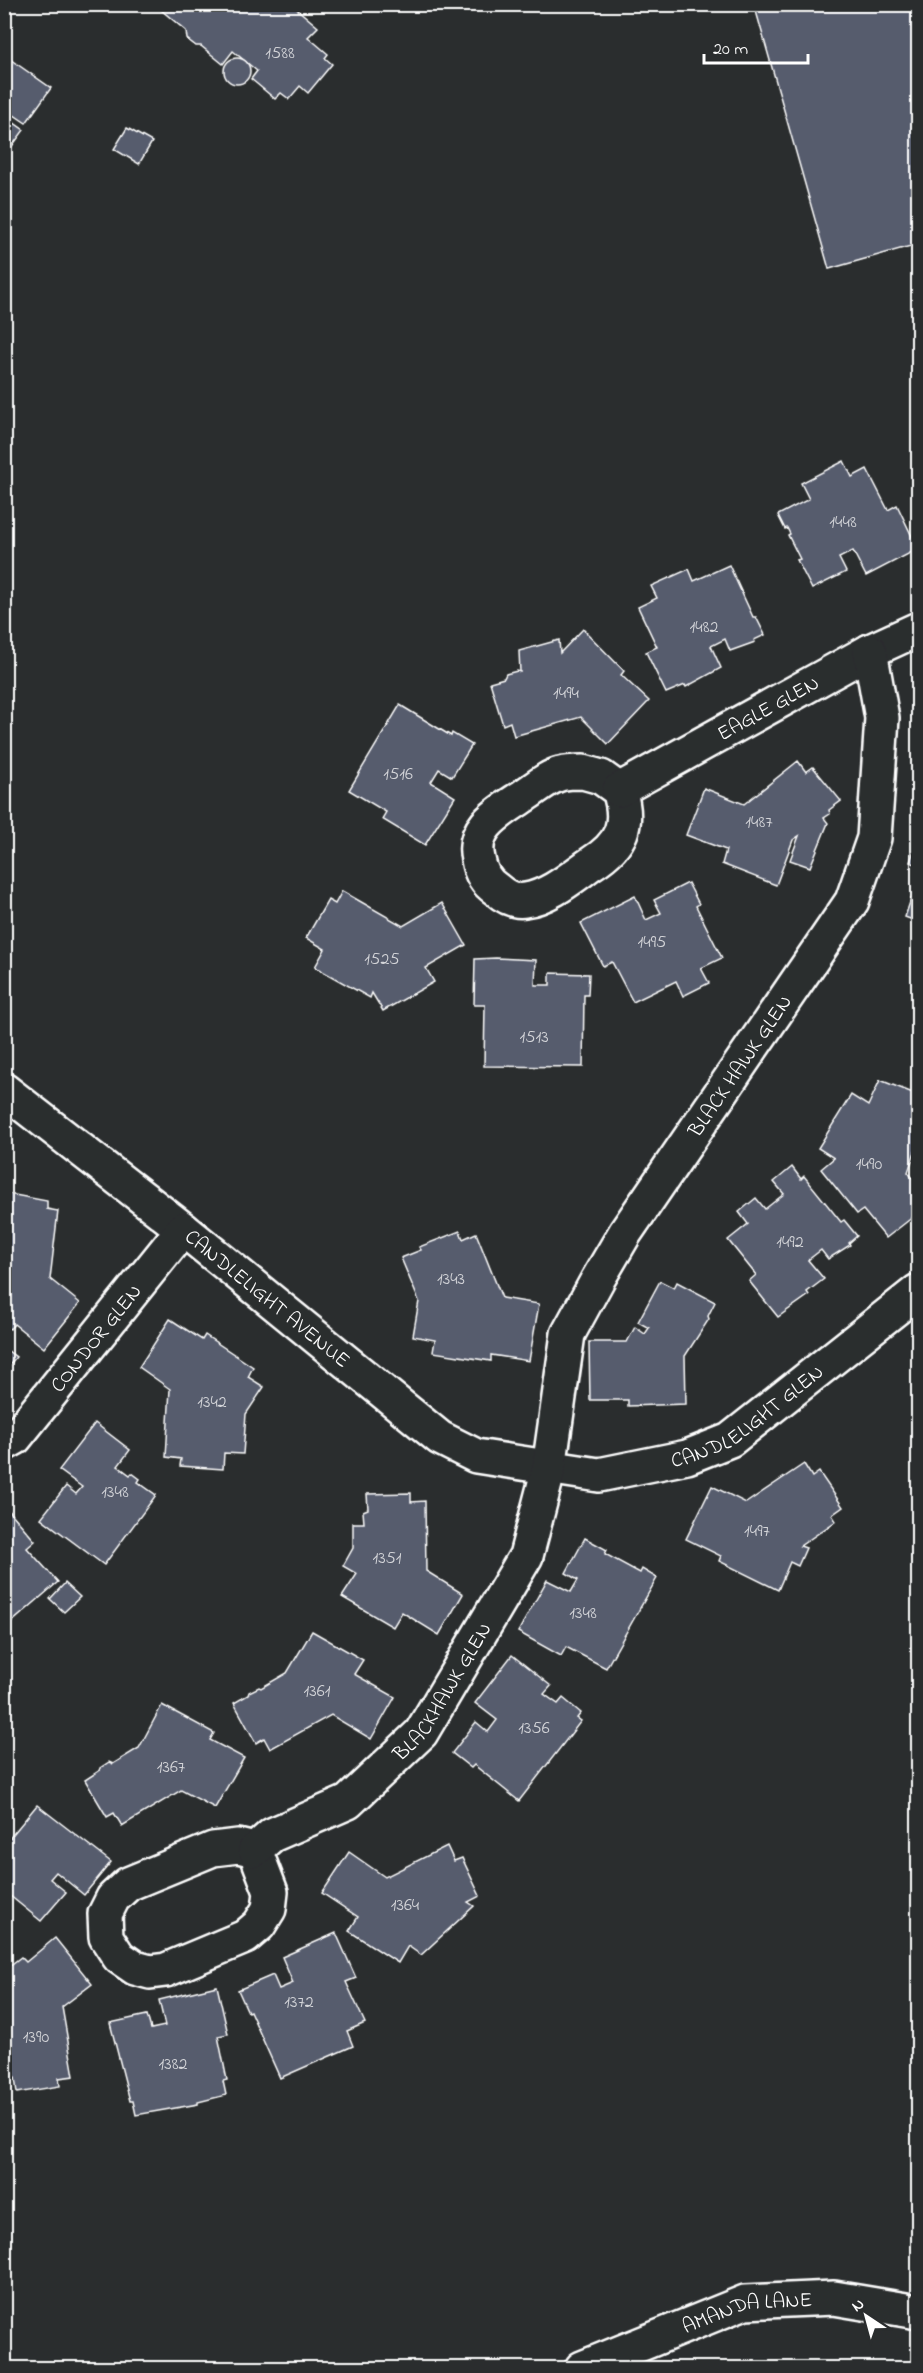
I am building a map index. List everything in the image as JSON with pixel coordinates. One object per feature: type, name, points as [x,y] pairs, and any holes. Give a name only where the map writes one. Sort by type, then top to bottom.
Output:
[{"type":"street","name":"EAGLE GLEN","points":[[620,790],[870,651],[918,629]]},
{"type":"street","name":"BLACK HAWK GLEN","points":[[549,1468],[568,1334],[625,1233],[852,901],[874,838],[882,718],[870,651]]},
{"type":"street","points":[[583,772],[601,777],[620,790],[626,819],[618,838],[607,854],[542,896],[522,901],[506,897],[490,885],[480,870],[476,850],[481,831],[492,817],[560,774],[583,772]]},
{"type":"street","name":"CANDLELIGHT AVENUE","points":[[4,1090],[183,1229],[440,1438],[476,1456],[549,1468]]},
{"type":"street","name":"CONDOR GLEN","points":[[4,1444],[15,1438],[183,1229]]},
{"type":"street","name":"CANDLELIGHT GLEN","points":[[549,1468],[599,1475],[687,1457],[730,1440],[918,1290]]},
{"type":"street","name":"BLACKHAWK GLEN","points":[[255,1850],[273,1835],[348,1802],[421,1732],[526,1556],[549,1468]]},
{"type":"street","points":[[238,1846],[255,1850],[271,1892],[269,1909],[259,1925],[245,1937],[166,1970],[150,1972],[135,1968],[119,1957],[106,1937],[105,1914],[113,1898],[128,1884],[213,1849],[238,1846]]},
{"type":"street","name":"AMANDA LANE","points":[[582,2368],[746,2302],[834,2298],[918,2313]]},
{"type":"building","points":[[154,4],[291,4],[318,27],[308,37],[328,54],[325,58],[332,64],[308,93],[300,86],[289,99],[281,93],[275,99],[251,79],[257,71],[233,51],[223,64],[201,46],[196,46],[187,39],[186,31]]},
{"type":"building","points":[[754,4],[918,4],[918,244],[829,269]]},
{"type":"building","points":[[4,55],[51,88],[26,123],[14,115],[10,120],[24,130],[4,157]]},
{"type":"building","points":[[237,58],[246,62],[250,71],[246,80],[237,84],[228,80],[224,71],[228,62]]},
{"type":"building","points":[[127,128],[152,142],[139,164],[114,149]]},
{"type":"building","points":[[844,461],[852,477],[867,469],[888,510],[897,505],[918,549],[866,576],[853,551],[839,558],[846,572],[812,589],[797,560],[800,559],[788,535],[790,534],[778,515],[809,499],[801,483]]},
{"type":"building","points":[[729,565],[753,617],[756,617],[765,635],[754,640],[755,642],[730,651],[725,639],[711,646],[721,668],[686,687],[685,685],[666,693],[646,652],[657,647],[638,607],[657,598],[651,586],[689,569],[694,581]]},
{"type":"building","points":[[583,629],[624,671],[621,675],[649,701],[608,744],[581,717],[514,736],[510,722],[503,725],[490,682],[504,678],[506,674],[520,672],[519,651],[559,640],[560,653]]},
{"type":"building","points":[[400,705],[451,736],[452,733],[472,745],[452,777],[439,769],[431,782],[455,797],[425,845],[382,819],[386,812],[349,790]]},
{"type":"building","points":[[798,761],[806,772],[813,767],[841,801],[829,810],[830,814],[824,818],[828,823],[810,867],[790,860],[799,836],[793,840],[776,885],[722,864],[726,850],[686,835],[704,788],[744,804]]},
{"type":"building","points":[[918,838],[918,865],[910,862]]},
{"type":"building","points":[[918,881],[918,922],[905,917]]},
{"type":"building","points":[[688,883],[699,904],[696,906],[722,958],[701,968],[709,983],[683,996],[676,981],[633,1002],[612,962],[603,966],[581,923],[635,896],[646,920],[661,913],[654,900]]},
{"type":"building","points":[[342,891],[403,926],[442,903],[466,945],[426,968],[434,982],[383,1011],[372,993],[370,998],[315,967],[325,949],[306,938],[328,900],[335,904]]},
{"type":"building","points":[[475,959],[536,960],[535,985],[550,985],[550,973],[589,974],[588,995],[584,995],[583,1067],[484,1066],[485,1005],[474,1005]]},
{"type":"building","points":[[880,1080],[918,1095],[918,1143],[908,1172],[918,1185],[918,1213],[886,1238],[863,1210],[857,1214],[821,1169],[834,1158],[818,1148],[851,1095],[868,1106]]},
{"type":"building","points":[[792,1167],[801,1179],[804,1176],[841,1222],[844,1220],[857,1236],[849,1243],[850,1245],[828,1259],[821,1250],[808,1260],[824,1279],[807,1292],[809,1295],[778,1317],[749,1281],[756,1275],[728,1240],[748,1224],[739,1212],[756,1198],[765,1209],[784,1194],[774,1182]]},
{"type":"building","points":[[4,1193],[47,1201],[47,1209],[58,1211],[50,1279],[80,1303],[44,1348],[14,1324],[10,1329],[4,1325]]},
{"type":"building","points":[[460,1231],[463,1239],[476,1233],[502,1298],[539,1304],[529,1361],[491,1355],[491,1361],[433,1352],[435,1340],[413,1336],[419,1301],[401,1258],[421,1250],[419,1247]]},
{"type":"building","points":[[660,1281],[674,1288],[677,1282],[715,1302],[708,1316],[709,1319],[685,1356],[686,1404],[628,1406],[628,1400],[590,1400],[589,1342],[627,1342],[635,1327],[645,1334],[649,1328],[638,1322]]},
{"type":"building","points":[[170,1319],[202,1340],[205,1335],[253,1367],[248,1377],[264,1387],[246,1414],[243,1454],[224,1453],[223,1469],[180,1466],[181,1459],[166,1457],[170,1389],[139,1367]]},
{"type":"building","points":[[4,1348],[16,1357],[4,1372]]},
{"type":"building","points":[[95,1423],[130,1450],[118,1466],[140,1479],[138,1482],[156,1495],[104,1565],[41,1518],[66,1486],[76,1494],[82,1487],[59,1470]]},
{"type":"building","points":[[804,1464],[812,1477],[819,1472],[843,1507],[832,1515],[836,1521],[800,1546],[806,1548],[798,1566],[790,1562],[778,1590],[719,1561],[721,1556],[686,1539],[712,1486],[746,1503]]},
{"type":"building","points":[[411,1493],[411,1502],[425,1501],[426,1571],[463,1594],[439,1635],[402,1612],[393,1627],[342,1597],[357,1574],[343,1566],[353,1548],[353,1523],[364,1523],[363,1511],[368,1509],[367,1494]]},
{"type":"building","points":[[6,1507],[35,1541],[27,1548],[58,1582],[4,1629]]},
{"type":"building","points":[[585,1538],[607,1550],[605,1554],[640,1573],[642,1569],[657,1578],[606,1668],[566,1647],[561,1656],[518,1632],[547,1580],[571,1592],[578,1580],[566,1573]]},
{"type":"building","points":[[65,1583],[80,1597],[64,1612],[50,1599]]},
{"type":"building","points":[[312,1631],[363,1660],[354,1674],[395,1697],[371,1739],[331,1715],[270,1749],[264,1738],[256,1743],[234,1703],[248,1695],[249,1692],[287,1673]]},
{"type":"building","points":[[512,1655],[551,1686],[544,1694],[558,1704],[563,1698],[581,1713],[577,1718],[581,1721],[519,1801],[474,1765],[471,1768],[452,1753],[476,1722],[488,1732],[497,1720],[475,1703]]},
{"type":"building","points":[[162,1705],[214,1733],[210,1740],[244,1758],[215,1808],[181,1790],[122,1826],[114,1813],[107,1817],[85,1780],[109,1762],[113,1764],[139,1748]]},
{"type":"building","points":[[37,1805],[111,1862],[84,1895],[56,1872],[50,1879],[66,1892],[41,1921],[4,1891],[4,1845]]},
{"type":"building","points":[[447,1846],[454,1861],[462,1858],[480,1896],[468,1902],[474,1906],[421,1955],[408,1946],[398,1963],[349,1931],[358,1917],[322,1893],[349,1852],[385,1877]]},
{"type":"building","points":[[336,1933],[356,1978],[346,1982],[365,2023],[347,2031],[353,2046],[280,2078],[238,1990],[273,1975],[279,1989],[293,1983],[282,1957]]},
{"type":"building","points":[[55,1938],[92,1984],[62,2007],[74,2076],[59,2078],[60,2086],[17,2093],[15,2077],[11,2076],[9,2064],[4,2065],[4,1970],[21,1957],[26,1962]]},
{"type":"building","points":[[217,1986],[228,2034],[218,2036],[227,2080],[223,2081],[226,2095],[198,2102],[198,2104],[136,2115],[133,2101],[130,2101],[110,2023],[147,2015],[151,2029],[165,2026],[159,2000]]}]
